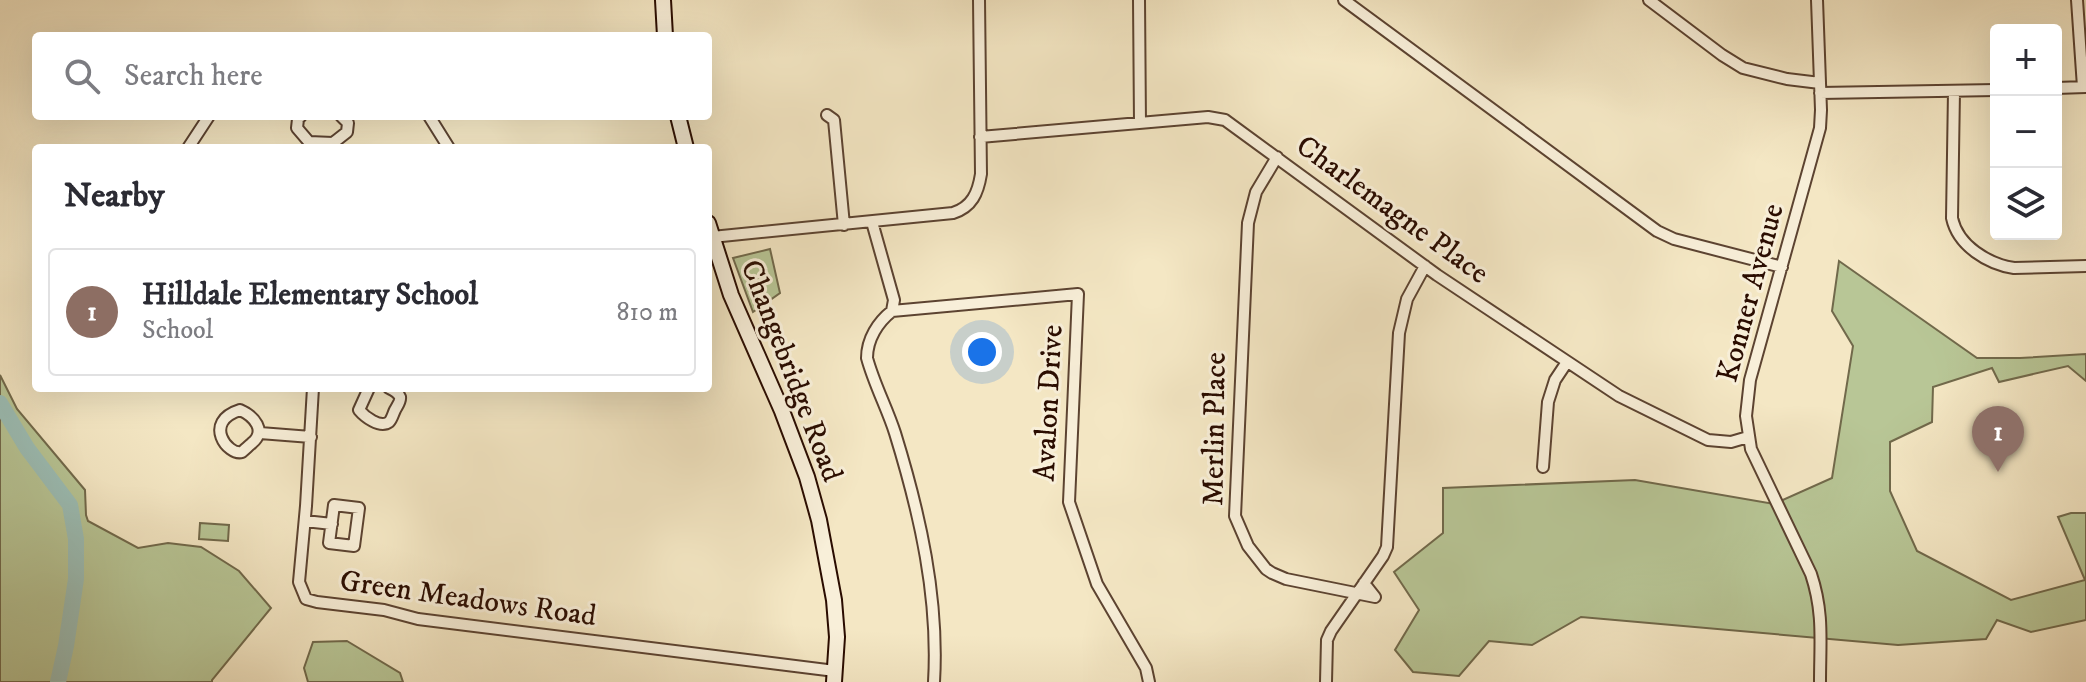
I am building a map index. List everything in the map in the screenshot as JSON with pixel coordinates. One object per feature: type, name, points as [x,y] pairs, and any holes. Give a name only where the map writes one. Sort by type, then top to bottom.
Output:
[{"type":"main road","points":[[663,0],[665,32]]},
{"type":"main road","points":[[679,120],[685,144]]},
{"type":"main road","name":"Changebridge Road","points":[[712,240],[740,317],[782,411],[807,477],[822,534],[834,600],[837,637],[834,677]]},
{"type":"street","points":[[712,235],[953,213],[969,205],[981,174],[979,0]]},
{"type":"street","points":[[1139,0],[1140,123]]},
{"type":"street","points":[[1344,0],[1657,231],[1674,239],[1782,267]]},
{"type":"street","points":[[1649,0],[1743,68],[1820,88],[1990,90]]},
{"type":"street","name":"Konner Avenue","points":[[1817,0],[1820,128],[1750,380],[1746,416],[1751,449],[1818,595],[1821,612],[1820,682]]},
{"type":"street","points":[[2062,88],[2084,87],[2077,0]]},
{"type":"street","points":[[1954,91],[1952,218],[1959,235],[1976,251],[2003,266],[2086,266]]},
{"type":"street","points":[[827,115],[834,120],[844,225]]},
{"type":"street","name":"Charlemagne Place","points":[[980,137],[1208,117],[1225,120],[1425,266],[1619,396],[1708,440],[1731,442],[1748,437]]},
{"type":"street","points":[[191,144],[206,120]]},
{"type":"street","points":[[298,120],[297,128],[309,142],[333,143],[347,132],[348,123],[345,120]]},
{"type":"street","points":[[432,120],[446,144]]},
{"type":"street","name":"Merlin Place","points":[[1277,157],[1256,192],[1248,223],[1235,516],[1248,546],[1272,573],[1286,579],[1357,594]]},
{"type":"street","points":[[872,222],[894,300],[892,311],[872,336],[867,358],[894,431],[925,557],[935,628],[934,682]]},
{"type":"street","points":[[1326,682],[1327,640],[1331,631],[1387,547],[1399,333],[1407,299],[1425,266]]},
{"type":"street","name":"Avalon Drive","points":[[892,311],[1078,294],[1069,502],[1097,584],[1146,668],[1149,682]]},
{"type":"street","points":[[1543,467],[1548,402],[1555,380],[1567,362]]},
{"type":"street","name":"Green Meadows Road","points":[[313,392],[299,582],[306,599],[384,610],[418,619],[834,677]]},
{"type":"street","points":[[367,392],[359,410],[361,414],[384,424],[389,422],[399,401],[400,396],[396,392]]},
{"type":"street","points":[[260,433],[311,437]]},
{"type":"street","points":[[334,505],[359,508],[354,546],[329,543],[332,524],[334,505]]},
{"type":"street","points":[[305,521],[332,524]]},
{"type":"street","points":[[1357,594],[1375,597],[1364,583]]},
{"type":"green space","points":[[770,249],[780,293],[753,312],[733,258]]},
{"type":"green space","points":[[1839,261],[1977,358],[2086,354],[2086,381],[2068,366],[1999,382],[1992,368],[1933,387],[1932,422],[1890,442],[1890,491],[1917,551],[2011,600],[2085,580],[2058,517],[2086,513],[2086,620],[2031,632],[1997,620],[1986,639],[1898,645],[1581,617],[1532,645],[1489,641],[1459,676],[1413,672],[1395,650],[1419,610],[1394,572],[1443,533],[1443,488],[1635,480],[1774,504],[1832,478],[1853,346],[1832,311]]},
{"type":"green space","points":[[0,375],[17,409],[85,490],[88,521],[138,548],[168,543],[201,547],[239,571],[271,608],[212,682],[0,682]]},
{"type":"green space","points":[[200,523],[229,525],[228,541],[199,539]]},
{"type":"green space","points":[[347,641],[400,673],[403,682],[308,682],[304,668],[313,642]]},
{"type":"waterway","points":[[0,403],[27,448],[70,505],[76,539],[76,579],[58,682]]},
{"type":"place","name":"Hilldale Elementary School","points":[[1998,472]]}]
